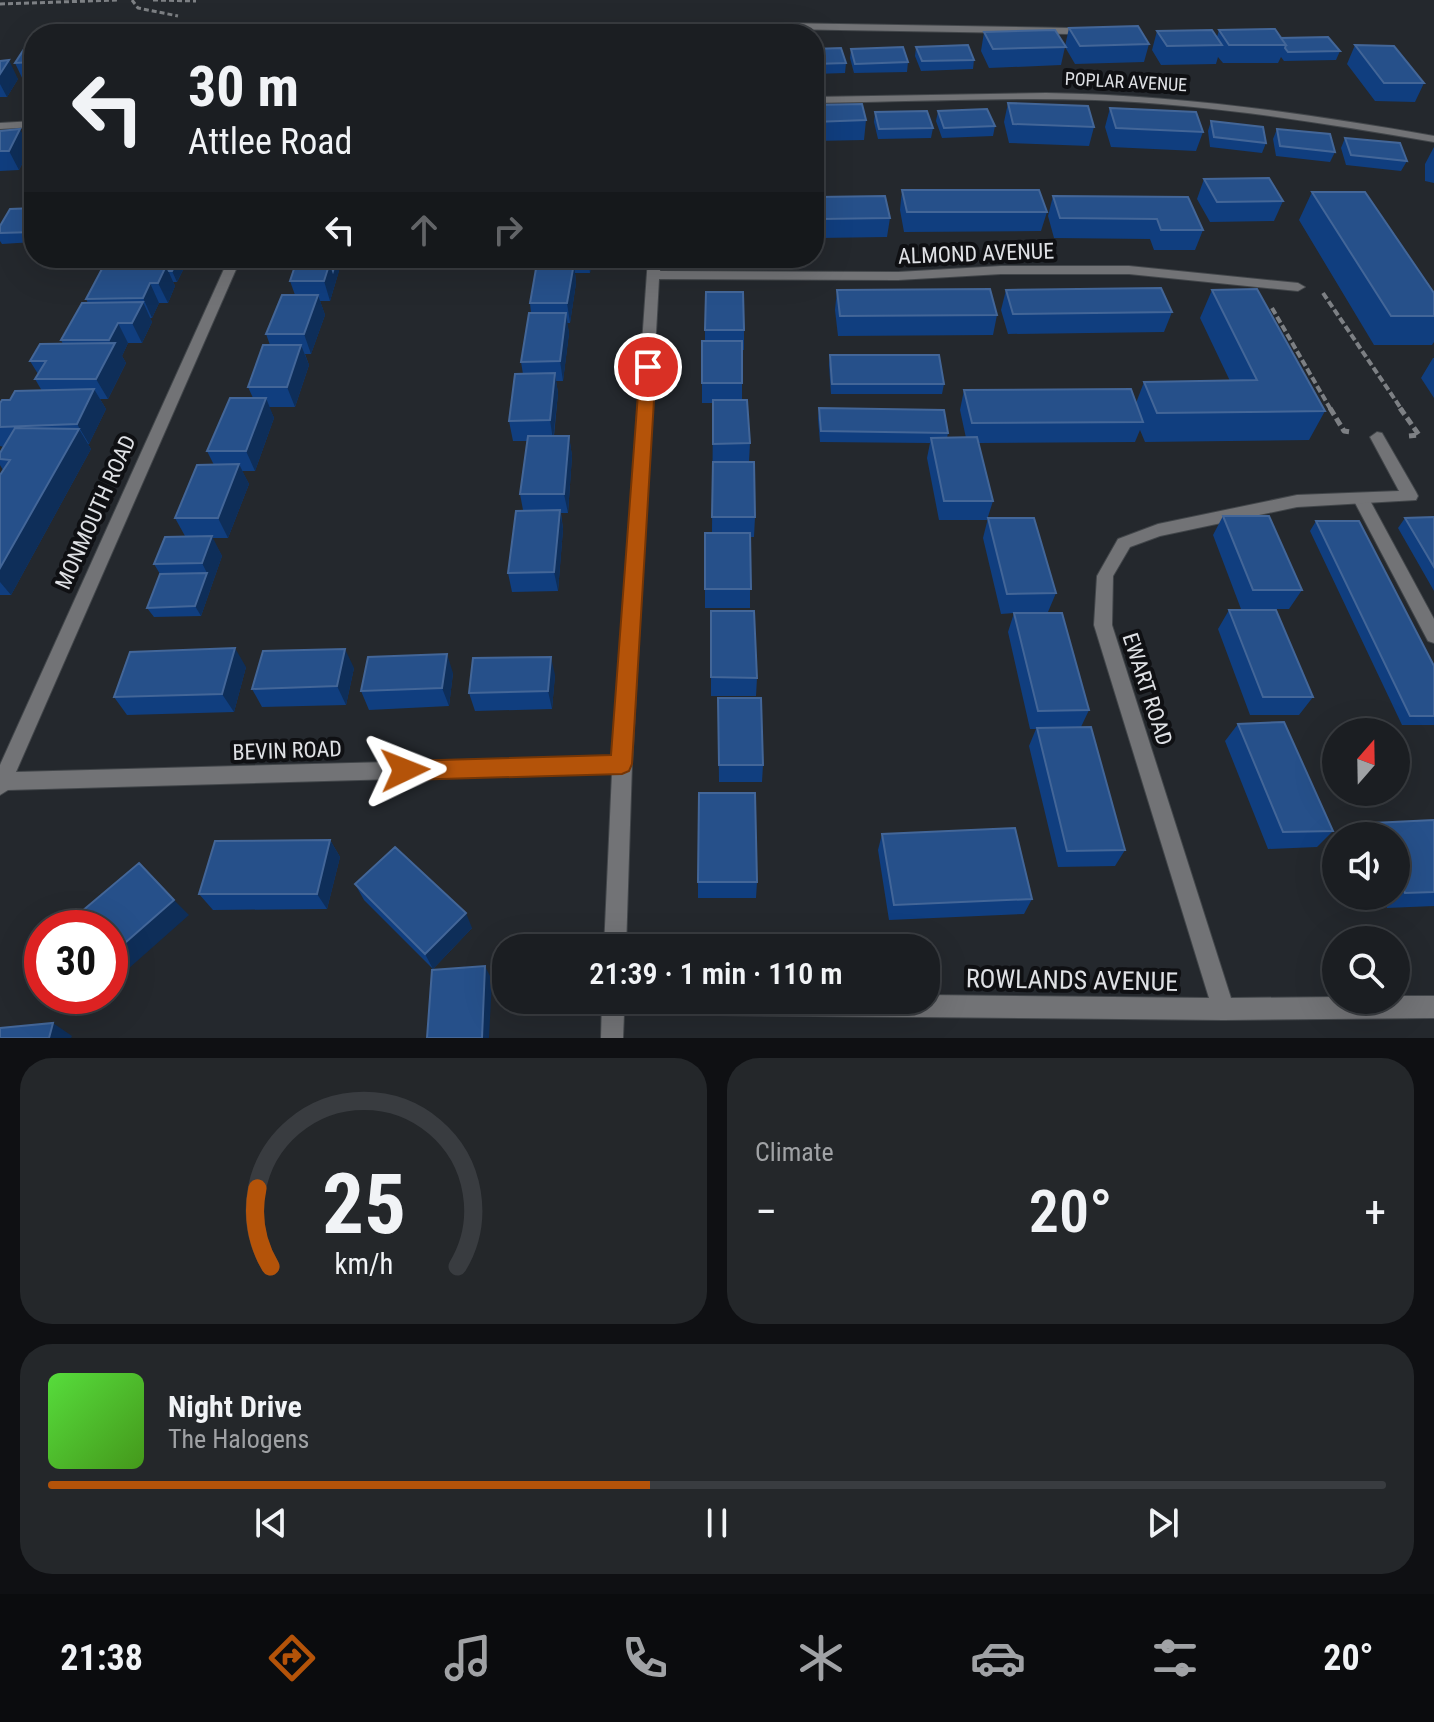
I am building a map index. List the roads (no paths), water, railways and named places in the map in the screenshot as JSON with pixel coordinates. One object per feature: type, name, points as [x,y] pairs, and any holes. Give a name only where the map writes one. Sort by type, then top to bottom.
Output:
[{"type":"street","points":[[824,27],[1069,31]]},
{"type":"street","name":"POPLAR AVENUE","points":[[824,100],[1046,96],[1139,100],[1215,105],[1434,139]]},
{"type":"street","points":[[0,126],[24,125]]},
{"type":"street","name":"MONMOUTH ROAD","points":[[1,784],[231,268]]},
{"type":"street","points":[[616,934],[622,764],[654,268]]},
{"type":"street","name":"ALMOND AVENUE","points":[[703,268],[898,276],[1001,270],[1129,270],[1298,287]]},
{"type":"street","name":"EWART ROAD","points":[[1224,1009],[1103,625],[1105,576],[1124,543],[1158,530],[1297,501],[1410,496],[1377,437]]},
{"type":"street","points":[[1361,499],[1434,636]]},
{"type":"street","name":"BEVIN ROAD","points":[[1,784],[622,764]]},
{"type":"street","name":"ROWLANDS AVENUE","points":[[940,1006],[1224,1009],[1434,1007]]},
{"type":"street","points":[[612,1038],[613,1014]]}]
